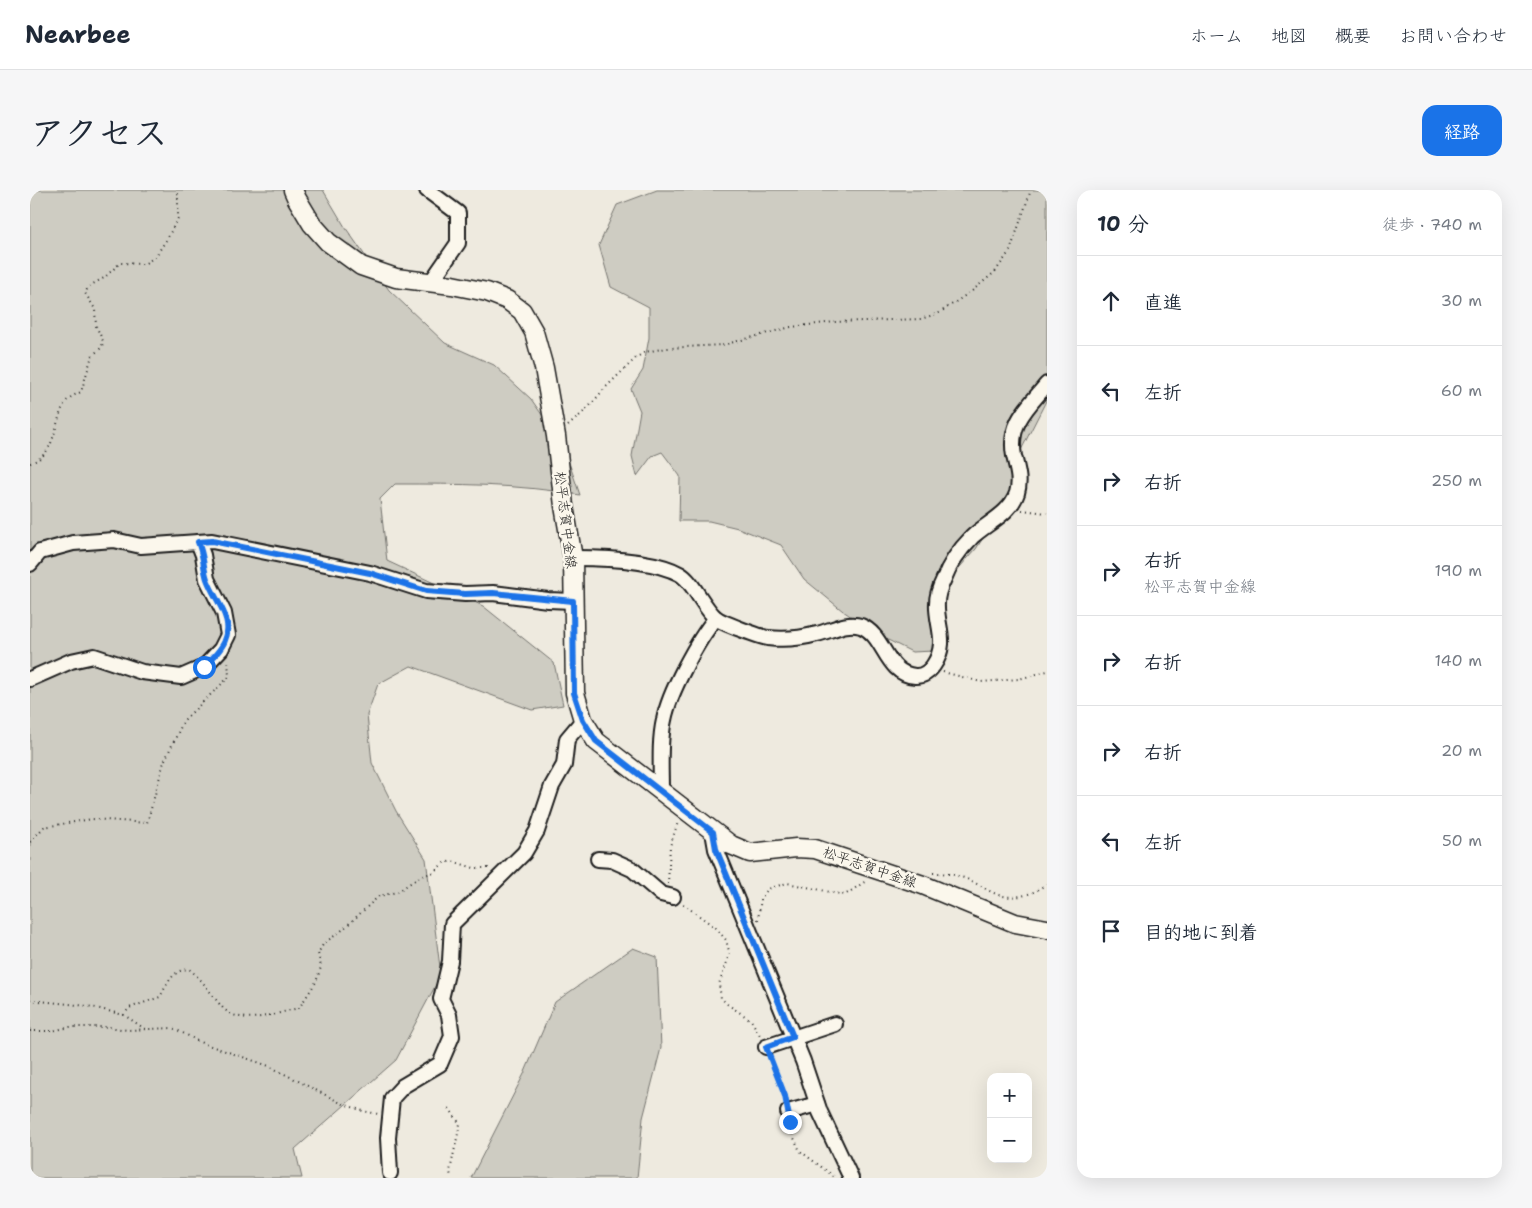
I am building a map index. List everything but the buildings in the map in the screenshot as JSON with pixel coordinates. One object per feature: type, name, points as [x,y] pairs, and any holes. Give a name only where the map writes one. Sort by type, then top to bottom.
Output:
[{"type":"main road","name":"松平志賀中金線","points":[[293,190],[312,224],[328,242],[361,266],[396,278],[487,292],[506,300],[522,312],[534,332],[544,368],[556,436],[564,506],[573,558],[574,693],[583,720],[596,741],[713,832],[731,845],[750,853],[815,848],[923,885],[1016,923],[1047,929]]},
{"type":"street","points":[[427,190],[458,213],[458,243],[431,282]]},
{"type":"street","points":[[573,558],[601,558],[655,565],[682,574],[716,618],[767,638],[787,638],[816,634],[846,625],[862,626],[874,636],[890,662],[903,673],[915,676],[922,675],[931,670],[938,657],[941,644],[937,602],[942,581],[952,562],[971,538],[1008,509],[1017,493],[1019,476],[1012,442],[1016,424],[1023,412],[1047,384]]},
{"type":"street","points":[[30,564],[40,552],[73,543],[114,540],[141,546],[212,541],[370,573],[426,591],[465,594],[493,593],[573,601]]},
{"type":"street","points":[[30,679],[71,661],[94,656],[142,672],[180,677],[204,667],[222,649],[228,635],[224,612],[207,579],[203,554],[198,542]]},
{"type":"street","points":[[661,790],[663,721],[669,701],[698,642],[716,618]]},
{"type":"street","points":[[390,1173],[388,1138],[392,1098],[403,1086],[440,1064],[452,1036],[449,1015],[441,999],[450,961],[452,924],[524,853],[537,831],[552,786],[564,765],[567,739],[583,720]]},
{"type":"street","points":[[713,832],[716,849],[793,1037],[817,1104],[852,1178]]},
{"type":"street","points":[[598,859],[612,860],[632,869],[661,894],[673,897]]},
{"type":"street","points":[[766,1047],[835,1024]]},
{"type":"street","points":[[788,1112],[817,1104]]},
{"type":"path","points":[[30,462],[43,457],[50,445],[65,403],[71,397],[81,392],[92,356],[102,347],[102,341],[96,326],[95,309],[85,293],[89,286],[104,278],[120,263],[144,264],[155,257],[178,218],[178,190]]},
{"type":"path","points":[[556,436],[588,408],[605,388],[645,352],[667,348],[723,345],[791,327],[836,322],[921,319],[939,313],[972,291],[995,272],[1010,250],[1030,190]]},
{"type":"path","points":[[1008,509],[1047,513]]},
{"type":"path","points":[[30,842],[44,827],[92,819],[147,823],[164,762],[184,720],[229,677],[228,658],[222,649]]},
{"type":"path","points":[[931,670],[981,682],[1019,679],[1047,671]]},
{"type":"path","points":[[686,810],[678,822],[670,846],[669,891],[673,897],[716,928],[726,940],[729,951],[719,984],[721,998],[751,1020],[758,1030],[785,1096],[794,1138],[800,1151],[836,1178]]},
{"type":"path","points":[[124,1015],[129,1008],[160,997],[170,979],[180,970],[189,969],[200,977],[224,1009],[243,1018],[256,1018],[299,1008],[316,982],[320,967],[318,953],[324,943],[339,933],[379,896],[397,892],[421,876],[432,873],[444,863],[452,861],[474,868],[488,868],[495,881]]},
{"type":"path","points":[[30,1000],[88,1006],[124,1015],[145,1029]]},
{"type":"path","points":[[30,1031],[52,1031],[70,1027],[109,1027],[127,1030],[173,1028],[202,1044],[269,1066],[341,1103],[363,1111],[390,1114]]},
{"type":"path","points":[[449,1108],[460,1124],[450,1171],[451,1178]]},
{"type":"shaded area","points":[[30,190],[323,190],[345,227],[389,290],[445,343],[494,365],[531,399],[563,445],[580,495],[511,487],[395,484],[380,499],[387,561],[483,606],[554,663],[563,705],[532,710],[411,666],[378,684],[367,715],[372,763],[396,811],[426,859],[441,975],[396,1060],[295,1149],[302,1178],[30,1178]]},
{"type":"shaded area","points":[[657,190],[1047,190],[1047,399],[1015,462],[1009,497],[976,549],[951,577],[937,613],[934,651],[912,652],[880,636],[843,611],[804,579],[781,545],[738,528],[709,521],[679,521],[680,476],[662,452],[652,456],[637,476],[632,456],[640,411],[631,389],[643,370],[649,338],[649,307],[611,287],[599,245],[617,205]]},
{"type":"shaded area","points":[[633,948],[657,957],[661,1048],[643,1118],[637,1178],[471,1178],[525,1072],[555,1002]]},
{"type":"route","points":[[204,667],[222,649],[228,635],[224,612],[207,579],[203,554],[198,542],[212,541],[370,573],[426,591],[465,594],[485,592],[548,600],[573,601],[574,693],[583,720],[596,741],[713,832],[716,849],[793,1037],[766,1047],[785,1096],[790,1122]]}]
